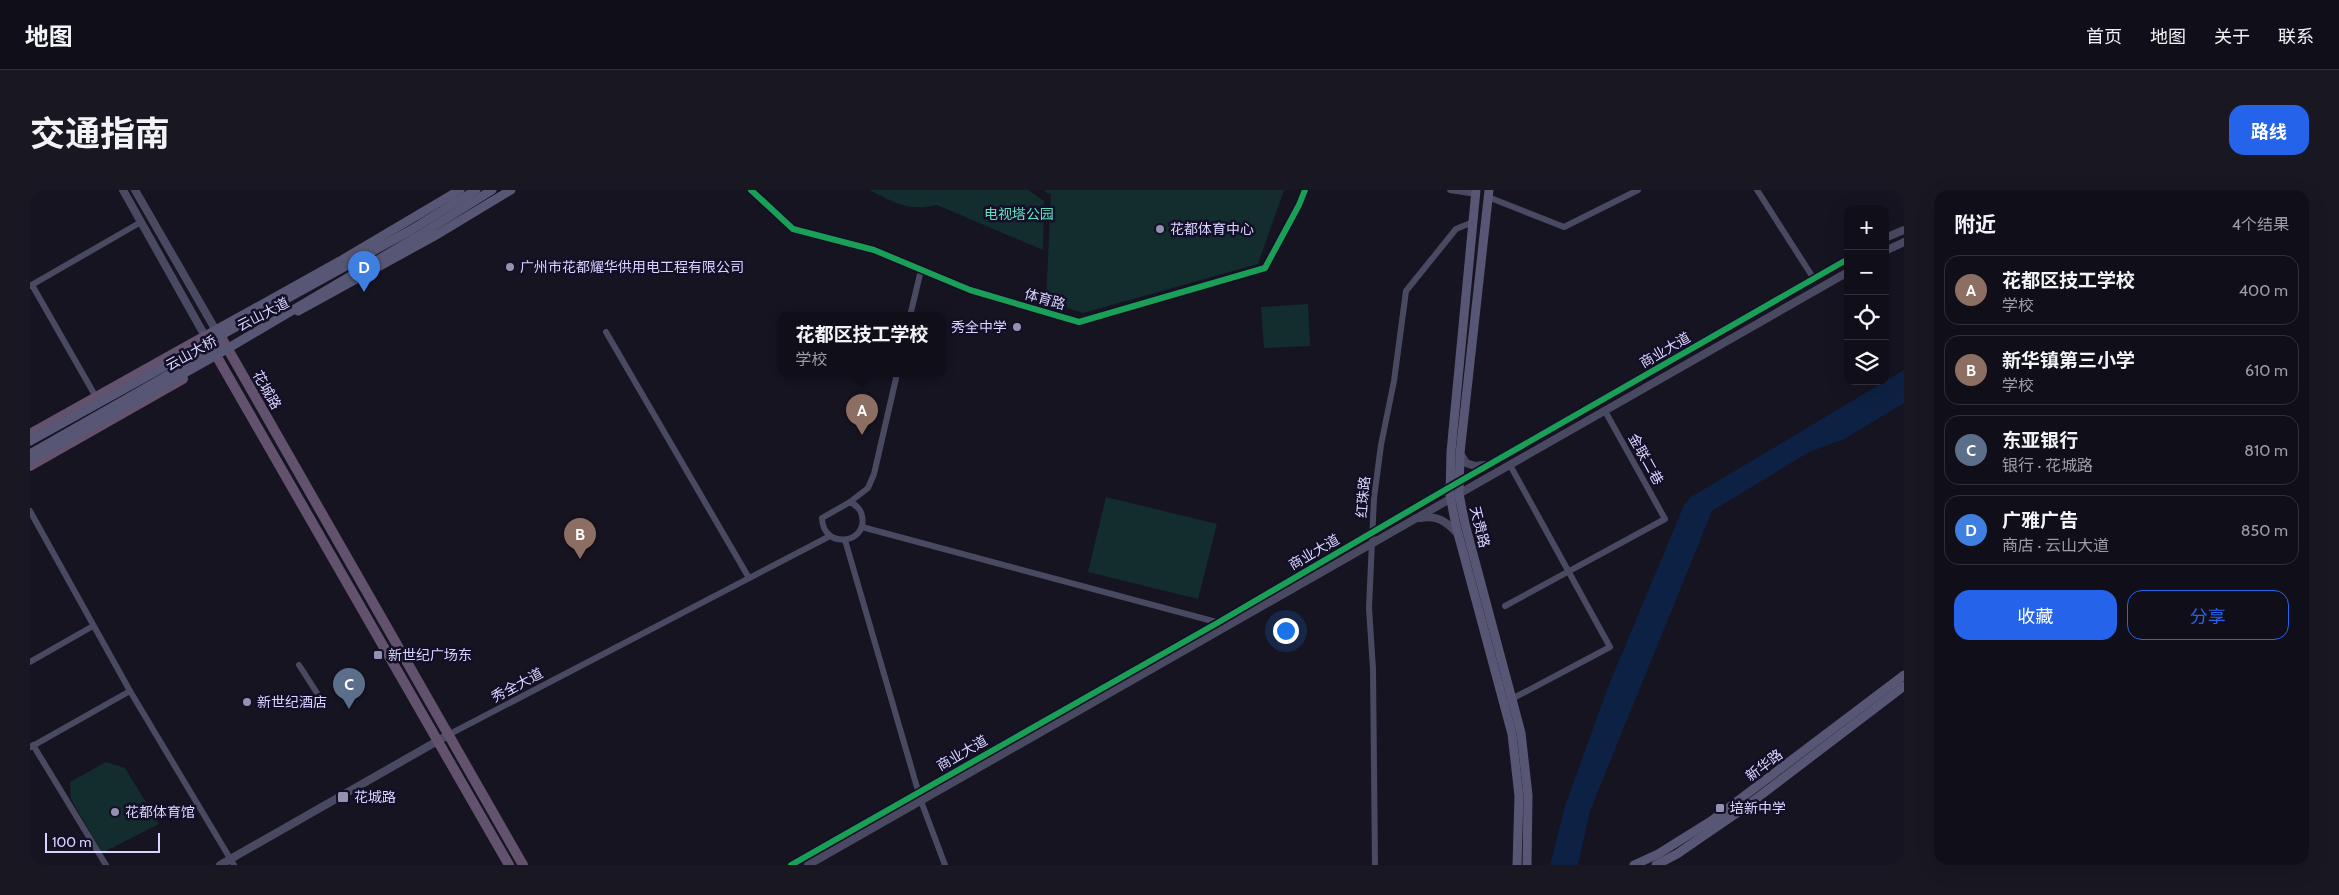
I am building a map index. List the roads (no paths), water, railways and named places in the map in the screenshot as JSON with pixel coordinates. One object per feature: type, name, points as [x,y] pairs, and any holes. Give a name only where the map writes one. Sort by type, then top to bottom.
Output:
[{"type":"highway","name":"云山大道","points":[[205,336],[219,334]]},
{"type":"highway","name":"花城路","points":[[219,334],[523,865]]},
{"type":"highway","name":"花城路","points":[[205,336],[509,865]]},
{"type":"highway","points":[[30,434],[205,336]]},
{"type":"highway","name":"云山大道","points":[[30,466],[227,348]]},
{"type":"main road","name":"云山大道","points":[[217,354],[219,334],[265,304],[460,190]]},
{"type":"main road","points":[[413,234],[476,190]]},
{"type":"main road","points":[[413,234],[492,190]]},
{"type":"main road","name":"云山大道","points":[[227,348],[346,286],[511,190]]},
{"type":"main road","name":"天贵路","points":[[1476,192],[1451,452],[1450,499],[1458,534],[1509,701],[1519,796],[1517,865]]},
{"type":"main road","name":"天贵路","points":[[1488,194],[1460,453],[1459,494],[1509,701],[1526,763],[1529,829],[1527,865]]},
{"type":"main road","name":"云山大桥","points":[[30,441],[413,234]]},
{"type":"main road","name":"云山大桥","points":[[30,460],[220,353],[413,234]]},
{"type":"main road","points":[[30,448],[105,407],[217,354]]},
{"type":"main road","points":[[30,454],[105,407],[139,382],[153,365]]},
{"type":"main road","name":"新华路","points":[[1634,865],[1658,854],[1711,821],[1904,675]]},
{"type":"main road","name":"新华路","points":[[1656,865],[1676,854],[1744,808],[1904,686]]},
{"type":"street","name":"花城路","points":[[123,190],[205,336]]},
{"type":"street","name":"花城路","points":[[135,190],[219,334]]},
{"type":"street","name":"体育路","points":[[751,190],[794,229],[874,250],[970,290],[1079,322],[1265,268],[1299,205],[1305,190]]},
{"type":"street","points":[[1450,190],[1476,192]]},
{"type":"street","points":[[1488,194],[1564,227],[1638,190]]},
{"type":"street","points":[[1757,190],[1814,279]]},
{"type":"street","points":[[96,397],[31,286],[141,222]]},
{"type":"street","name":"红珠路","points":[[1375,865],[1373,669],[1369,608],[1374,498],[1380,454],[1394,381],[1406,292],[1456,229],[1472,222]]},
{"type":"street","points":[[1889,236],[1904,230]]},
{"type":"street","points":[[1887,250],[1904,242]]},
{"type":"street","name":"商业大道","points":[[791,865],[1218,622],[1844,261]]},
{"type":"street","points":[[911,312],[921,270]]},
{"type":"street","name":"商业大道","points":[[808,865],[1844,274]]},
{"type":"street","points":[[606,332],[749,578]]},
{"type":"street","points":[[850,502],[856,505],[862,514],[862,527],[855,536],[845,540],[830,536],[824,529],[822,518],[850,502],[868,488],[874,474],[896,377]]},
{"type":"street","name":"金联二巷","points":[[1568,571],[1665,519],[1605,411]]},
{"type":"street","points":[[1460,453],[1463,460],[1470,465],[1492,464]]},
{"type":"street","points":[[1509,701],[1610,647],[1510,465]]},
{"type":"street","points":[[30,511],[130,691],[232,862]]},
{"type":"street","points":[[1413,521],[1430,517],[1438,518],[1448,523],[1458,534]]},
{"type":"street","points":[[862,527],[1229,625]]},
{"type":"street","name":"秀全大道","points":[[220,865],[232,862],[438,740],[830,536]]},
{"type":"street","points":[[845,540],[921,801],[945,865]]},
{"type":"street","points":[[1505,606],[1568,571]]},
{"type":"street","points":[[30,662],[93,626]]},
{"type":"street","points":[[299,665],[317,693]]},
{"type":"street","points":[[106,865],[32,746],[130,691]]},
{"type":"water","points":[[1904,370],[1904,403],[1844,439],[1809,452],[1712,511],[1590,811],[1578,865],[1550,865],[1565,806],[1608,687],[1684,505],[1691,497],[1879,385],[1889,385],[1889,379]]},
{"type":"place","name":"花都体育中心","points":[[1160,229]]},
{"type":"place","name":"广州市花都耀华供用电工程有限公司","points":[[510,267]]},
{"type":"place","name":"广雅广告","points":[[364,292]]},
{"type":"place","name":"秀全中学","points":[[1017,327]]},
{"type":"place","name":"花都区技工学校","points":[[862,435]]},
{"type":"place","name":"新华镇第三小学","points":[[580,559]]},
{"type":"place","name":"新世纪广场东","points":[[378,655]]},
{"type":"place","name":"新世纪酒店","points":[[247,702]]},
{"type":"place","name":"东亚银行","points":[[349,709]]},
{"type":"place","name":"花城路","points":[[343,797]]},
{"type":"place","name":"培新中学","points":[[1720,808]]},
{"type":"place","name":"花都体育馆","points":[[115,812]]},
{"type":"park label","name":"电视塔公园","points":[[1019,214]]}]
